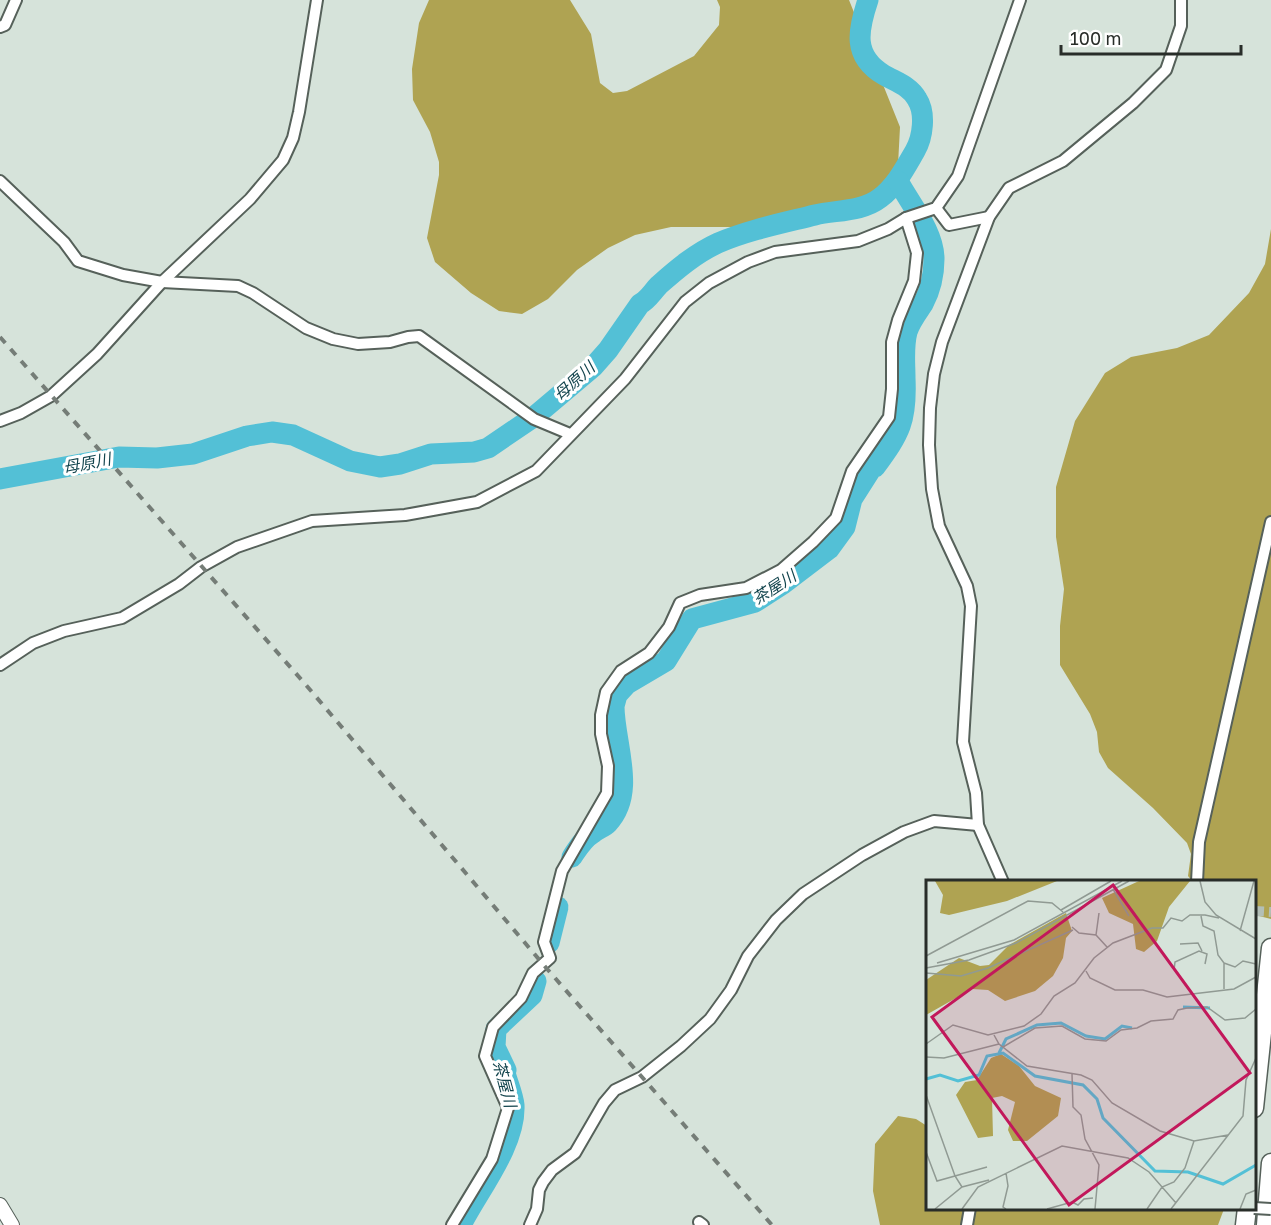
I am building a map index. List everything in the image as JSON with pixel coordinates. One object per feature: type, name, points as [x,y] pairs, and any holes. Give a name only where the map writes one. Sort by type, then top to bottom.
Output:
[{"type":"highway","points":[[1256,1089],[1271,948]]},
{"type":"highway","points":[[1266,1225],[1271,1163]]},
{"type":"highway","points":[[1245,1225],[1246,1210]]},
{"type":"main road","points":[[0,1205],[12,1225]]},
{"type":"street","points":[[0,27],[5,25],[16,0]]},
{"type":"street","points":[[0,421],[21,413],[51,396],[97,354],[162,282],[250,199],[283,160],[293,138],[299,112],[317,0]]},
{"type":"street","points":[[0,665],[33,643],[53,635],[122,618],[171,589],[201,567],[237,547],[312,521],[405,514],[477,502],[536,471],[625,379],[684,302],[709,283],[748,262],[775,252],[858,240],[888,229],[906,218],[936,208],[958,176],[1020,0]]},
{"type":"street","points":[[1002,880],[978,825],[976,793],[963,742],[971,606],[967,586],[939,526],[932,489],[929,446],[934,374],[942,342],[989,217],[1009,188],[1063,161],[1133,103],[1166,70],[1181,26],[1181,0]]},
{"type":"street","points":[[0,181],[64,242],[78,261],[123,275],[162,282],[238,286],[253,293],[306,328],[333,339],[358,344],[390,342],[419,336],[534,419],[570,434]]},
{"type":"street","points":[[936,208],[950,225],[989,217]]},
{"type":"street","points":[[452,1225],[492,1159],[508,1108],[486,1056],[494,1027],[521,998],[533,973],[550,957],[544,942],[562,872],[607,793],[608,766],[601,724],[606,692],[621,671],[650,653],[669,627],[680,603],[700,595],[746,588],[781,570],[836,518],[852,471],[889,417],[892,389],[892,342],[898,320],[915,281],[917,253],[906,218]]},
{"type":"street","points":[[1197,880],[1198,842],[1271,522]]},
{"type":"street","points":[[530,1225],[537,1209],[539,1190],[543,1182],[552,1170],[575,1153],[615,1090],[642,1077],[710,1019],[730,990],[748,956],[776,920],[803,894],[862,855],[904,832],[934,821],[978,825]]},
{"type":"street","points":[[1256,1208],[1271,1209]]},
{"type":"street","points":[[967,1225],[970,1210]]},
{"type":"shaded area","points":[[429,0],[570,0],[591,34],[600,83],[613,93],[627,91],[694,56],[719,25],[720,7],[717,0],[849,0],[900,127],[898,165],[886,185],[853,208],[775,227],[671,227],[635,235],[608,248],[577,270],[548,299],[522,314],[499,311],[471,293],[435,262],[427,238],[439,175],[439,162],[430,132],[413,100],[412,69],[419,23]]},
{"type":"shaded area","points":[[1271,229],[1271,919],[1256,915],[1256,880],[1191,880],[1188,876],[1191,854],[1187,843],[1153,808],[1108,768],[1099,752],[1097,732],[1090,714],[1060,665],[1060,626],[1064,589],[1056,537],[1056,487],[1075,421],[1105,373],[1131,357],[1177,348],[1209,335],[1249,293],[1265,264]]},
{"type":"shaded area","points":[[898,1116],[916,1119],[926,1125],[926,1210],[1224,1210],[1218,1225],[880,1225],[873,1191],[875,1144]]},
{"type":"waterway","name":"母原川","points":[[0,479],[119,457],[157,458],[193,454],[247,436],[272,432],[293,435],[350,461],[380,467],[400,464],[431,454],[474,452],[488,448],[535,416],[593,367],[608,350],[640,304],[673,273],[702,252],[729,238],[753,231],[815,215],[865,206],[873,203],[891,188],[918,145],[922,132],[922,111],[911,91],[874,68],[862,51],[860,32],[868,0]]},
{"type":"waterway","name":"茶屋川","points":[[572,857],[586,838],[608,823],[617,811],[621,797],[622,767],[614,706],[617,695],[627,684],[666,661],[692,619],[755,602],[829,549],[845,527],[852,499],[896,435],[905,405],[907,332],[928,294],[934,259],[926,229],[898,181]]},
{"type":"waterway","name":"茶屋川","points":[[549,943],[558,907]]},
{"type":"waterway","name":"茶屋川","points":[[461,1225],[503,1152],[513,1120],[512,1093],[506,1070],[495,1047],[496,1029],[532,995],[536,981]]},
{"type":"tunnel","points":[[1256,911],[1271,912]]},
{"type":"railway","points":[[0,337],[306,685],[548,970],[772,1225]]}]
